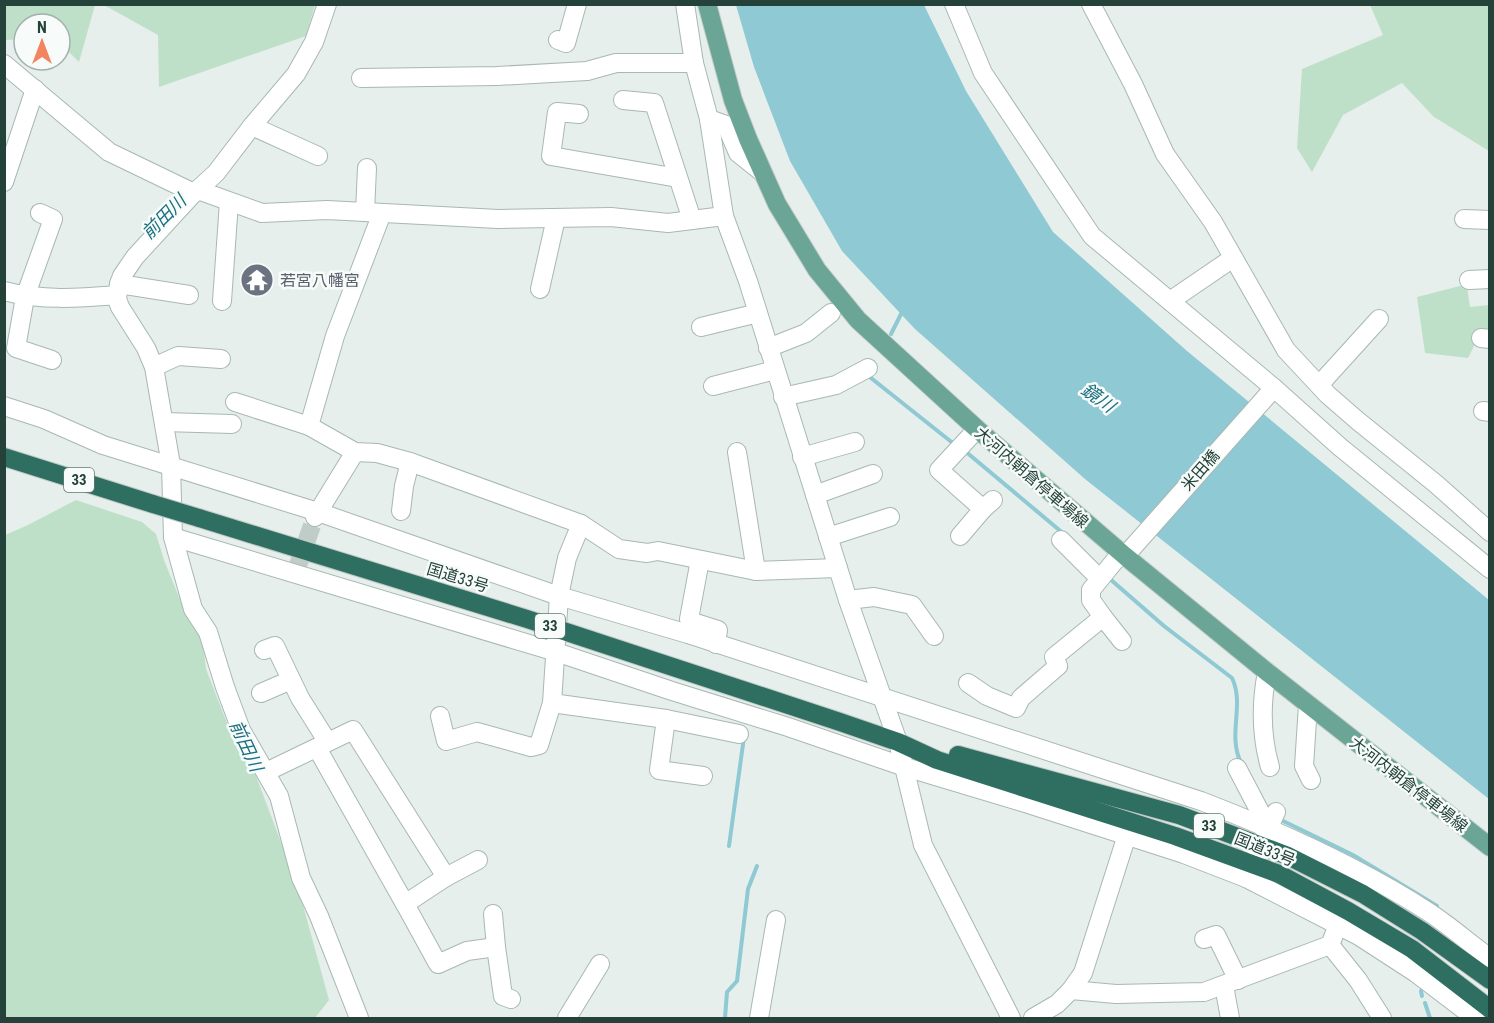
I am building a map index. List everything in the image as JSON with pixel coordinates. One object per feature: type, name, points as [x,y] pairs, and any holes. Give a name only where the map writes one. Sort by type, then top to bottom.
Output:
[{"type":"highway","name":"国道33号","points":[[4,457],[557,629],[898,742],[938,760],[1175,836],[1249,871],[1279,874],[1412,949],[1490,1009]]},
{"type":"highway","name":"国道33号","points":[[898,742],[940,750],[1168,812],[1305,864],[1363,894],[1422,931],[1490,980]]},
{"type":"main road","name":"大河内朝倉停車場線","points":[[707,4],[733,100],[777,204],[817,270],[851,311],[911,370],[977,429],[1127,551],[1267,672],[1490,847]]},
{"type":"street","points":[[113,292],[135,257],[192,191],[223,166],[306,58],[327,4]]},
{"type":"street","points":[[558,40],[566,43],[577,4]]},
{"type":"street","points":[[685,4],[694,63],[709,119],[724,216],[758,313],[848,600],[898,742],[923,844],[1009,1015],[990,1018]]},
{"type":"street","points":[[954,4],[983,73],[1092,236],[1232,353],[1270,392],[1490,569]]},
{"type":"street","points":[[1091,4],[1133,84],[1165,154],[1213,222],[1286,350],[1328,395],[1358,422],[1436,484],[1489,532]]},
{"type":"street","points":[[361,78],[497,76],[587,70],[616,63],[694,63]]},
{"type":"street","points":[[9,71],[35,89],[109,152],[160,178],[192,191],[262,213],[327,210],[498,219],[611,217],[669,223],[724,216]]},
{"type":"street","points":[[4,182],[35,89]]},
{"type":"street","points":[[623,100],[654,103],[692,220]]},
{"type":"street","points":[[579,114],[557,112],[551,156],[678,178]]},
{"type":"street","points":[[709,119],[726,125],[738,153],[763,173]]},
{"type":"street","points":[[252,126],[318,156]]},
{"type":"street","points":[[309,426],[334,336],[374,213],[367,168]]},
{"type":"street","points":[[222,301],[229,202]]},
{"type":"street","points":[[40,213],[53,219],[25,297],[16,348],[52,360]]},
{"type":"street","points":[[540,289],[556,218]]},
{"type":"street","points":[[1464,219],[1490,220]]},
{"type":"street","points":[[1170,301],[1233,258]]},
{"type":"street","points":[[1469,280],[1490,279]]},
{"type":"street","points":[[4,291],[25,297],[79,298],[113,292],[189,295]]},
{"type":"street","points":[[113,292],[146,348],[154,367],[171,465],[173,537],[193,609],[208,632],[225,687],[242,730],[283,805],[301,878],[319,916],[359,1018]]},
{"type":"street","points":[[701,327],[758,313]]},
{"type":"street","points":[[768,348],[806,333],[831,313]]},
{"type":"street","points":[[1320,384],[1379,319]]},
{"type":"street","points":[[154,367],[178,356],[221,359]]},
{"type":"street","points":[[783,397],[836,385],[868,368]]},
{"type":"street","points":[[713,386],[775,370]]},
{"type":"street","name":"米田橋","points":[[1100,578],[1270,392]]},
{"type":"street","points":[[235,402],[309,426],[355,452],[377,453],[410,462],[581,524],[620,549],[647,553],[658,550],[700,561],[756,571],[838,568]]},
{"type":"street","points":[[4,406],[44,419],[103,445],[171,465],[559,596],[716,644],[1201,801],[1272,819],[1338,861],[1428,912],[1490,958]]},
{"type":"street","points":[[164,422],[232,424]]},
{"type":"street","points":[[960,537],[988,505],[939,470],[977,429]]},
{"type":"street","points":[[802,457],[855,442]]},
{"type":"street","points":[[316,515],[355,452]]},
{"type":"street","points":[[737,452],[756,571]]},
{"type":"street","points":[[401,511],[410,462]]},
{"type":"street","points":[[815,495],[873,474]]},
{"type":"street","points":[[828,537],[890,517]]},
{"type":"street","points":[[440,716],[446,741],[477,732],[531,747],[539,745],[552,703],[559,596],[567,558],[581,524]]},
{"type":"street","points":[[173,537],[296,571],[788,726],[905,767],[1184,854],[1249,871],[1359,936],[1416,973],[1475,1018]]},
{"type":"street","points":[[1061,540],[1100,578],[1091,590],[1091,600],[1122,641]]},
{"type":"street","points":[[700,561],[689,619],[718,630],[716,644]]},
{"type":"street","points":[[848,600],[874,597],[912,605],[934,636]]},
{"type":"street","points":[[968,683],[987,696],[1016,708],[1021,698],[1058,666],[1054,657],[1103,617]]},
{"type":"street","points":[[264,650],[276,646],[322,745],[438,964],[467,951],[496,947]]},
{"type":"street","points":[[1267,672],[1263,693],[1264,747],[1270,767]]},
{"type":"street","points":[[261,693],[291,680]]},
{"type":"street","points":[[552,703],[666,719],[739,734]]},
{"type":"street","points":[[1308,705],[1304,766],[1311,780]]},
{"type":"street","points":[[666,719],[659,770],[702,776]]},
{"type":"street","points":[[266,772],[353,730],[446,878]]},
{"type":"street","points":[[1237,768],[1272,819]]},
{"type":"street","points":[[1249,871],[1272,819]]},
{"type":"street","points":[[1033,1018],[1057,1004],[1083,973],[1127,835]]},
{"type":"street","points":[[405,904],[478,860]]},
{"type":"street","points":[[493,914],[503,996],[511,999]]},
{"type":"street","points":[[759,1018],[776,920]]},
{"type":"street","points":[[1071,990],[1116,994],[1204,992],[1330,945],[1338,925]]},
{"type":"street","points":[[1215,934],[1231,983],[1230,1018]]},
{"type":"street","points":[[1330,945],[1358,980],[1382,1018]]},
{"type":"street","points":[[567,1018],[600,964]]},
{"type":"green space","points":[[315,4],[306,36],[159,87],[158,35],[104,5]]},
{"type":"green space","points":[[4,5],[95,5],[79,62],[72,55],[72,12],[12,12],[12,40],[5,40]]},
{"type":"green space","points":[[1370,5],[1489,5],[1489,151],[1434,117],[1402,83],[1343,115],[1312,172],[1297,148],[1302,69],[1383,35]]},
{"type":"green space","points":[[1467,286],[1470,307],[1489,305],[1489,334],[1478,338],[1468,358],[1425,353],[1417,297]]},
{"type":"green space","points":[[76,500],[142,522],[156,534],[185,612],[203,642],[206,669],[237,749],[256,776],[301,898],[329,1000],[315,1018],[5,1018],[5,535]]},
{"type":"water","name":"鏡川","points":[[736,5],[924,5],[966,91],[1053,232],[1187,351],[1489,600],[1489,799],[1085,479],[915,329],[842,251],[790,161],[754,67]]},
{"type":"building","points":[[253,273],[262,275],[260,287],[251,285]]},
{"type":"waterway","points":[[891,334],[902,312]]},
{"type":"waterway","points":[[870,373],[871,378],[954,444]]},
{"type":"waterway","points":[[965,451],[1064,534]]},
{"type":"waterway","points":[[1110,579],[1164,626],[1232,678],[1236,688],[1236,741],[1241,763]]},
{"type":"waterway","points":[[729,846],[744,737]]},
{"type":"waterway","points":[[1279,819],[1353,855],[1437,906]]},
{"type":"waterway","points":[[725,1018],[727,992],[737,981],[748,889],[757,866]]},
{"type":"waterway","points":[[1421,991],[1422,996]]},
{"type":"waterway","points":[[1425,1003],[1430,1018]]},
{"type":"tunnel","points":[[297,568],[315,517]]},
{"type":"place","name":"若宮八幡宮","points":[[257,280]]},
{"type":"water label","name":"前田川","points":[[164,217]]},
{"type":"water label","name":"前田川","points":[[246,746]]}]
